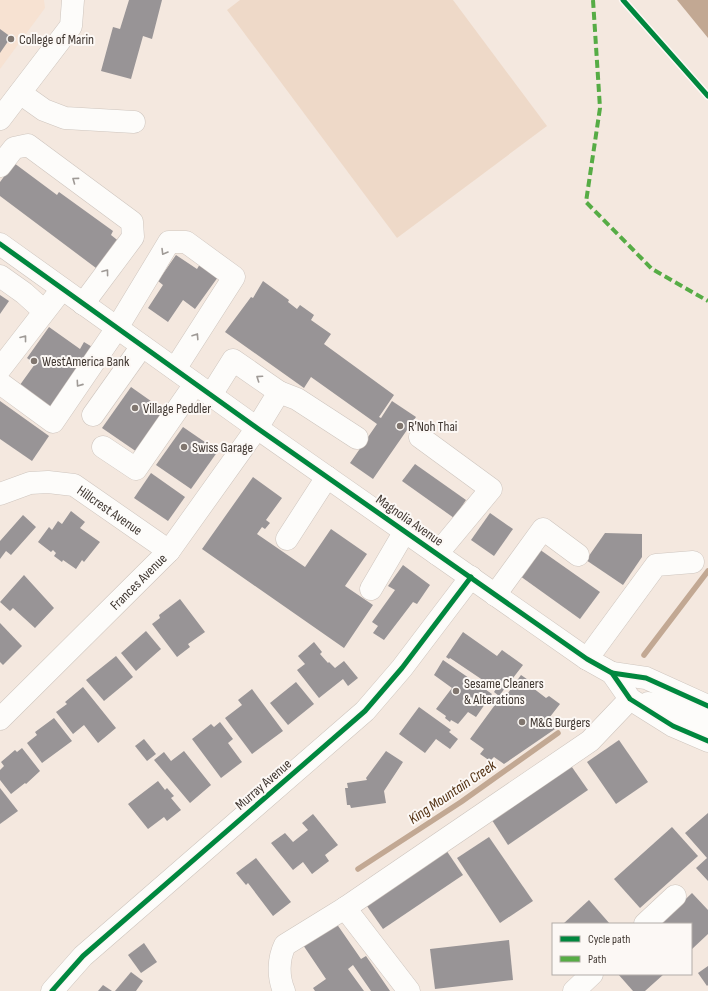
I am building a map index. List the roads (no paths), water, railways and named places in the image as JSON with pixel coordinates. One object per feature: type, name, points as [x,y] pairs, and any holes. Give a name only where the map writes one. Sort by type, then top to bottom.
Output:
[{"type":"street","points":[[0,119],[71,26],[73,0]]},
{"type":"street","points":[[20,93],[44,110],[65,118],[134,122]]},
{"type":"street","points":[[0,166],[14,148],[28,145],[132,222],[133,237],[83,304]]},
{"type":"street","points":[[0,383],[53,422],[117,328],[169,242],[186,242],[234,277],[175,369]]},
{"type":"street","name":"Magnolia Avenue","points":[[0,244],[257,428],[587,659],[612,673],[646,678],[708,706]]},
{"type":"street","points":[[0,276],[24,293],[44,311]]},
{"type":"street","points":[[0,369],[62,288]]},
{"type":"street","points":[[93,415],[142,346]]},
{"type":"street","points":[[103,447],[136,469],[203,389],[233,360],[279,392],[297,399],[357,438]]},
{"type":"street","name":"Frances Avenue","points":[[0,719],[169,551],[257,428],[279,392]]},
{"type":"street","points":[[420,437],[491,489],[437,554]]},
{"type":"street","points":[[287,540],[327,477]]},
{"type":"street","name":"Hillcrest Avenue","points":[[0,494],[30,483],[48,482],[74,485],[169,551]]},
{"type":"street","points":[[495,595],[543,529],[578,554]]},
{"type":"street","points":[[371,589],[405,531]]},
{"type":"street","points":[[587,659],[656,566],[693,562]]},
{"type":"street","name":"Murray Avenue","points":[[52,991],[84,956],[365,711],[402,668],[471,577]]},
{"type":"street","name":"Magnolia Avenue","points":[[612,673],[630,699],[673,726],[708,741]]},
{"type":"street","points":[[284,991],[279,981],[281,953],[285,945],[345,908],[590,741],[630,699],[669,707],[708,722]]},
{"type":"street","points":[[646,923],[675,896]]},
{"type":"street","points":[[345,908],[409,991]]},
{"type":"street","points":[[574,991],[591,975]]},
{"type":"waterway","name":"King Mountain Creek","points":[[644,655],[708,571]]},
{"type":"waterway","name":"King Mountain Creek","points":[[358,869],[461,802],[558,733]]},
{"type":"place","name":"College of Marin","points":[[11,39]]},
{"type":"place","name":"WestAmerica Bank","points":[[34,361]]},
{"type":"place","name":"Village Peddler","points":[[135,408]]},
{"type":"place","name":"R'Noh Thai","points":[[400,426]]},
{"type":"place","name":"Swiss Garage","points":[[184,447]]},
{"type":"place","name":"Sesame Cleaners & Alterations","points":[[456,691]]},
{"type":"place","name":"M&G Burgers","points":[[522,722]]}]
